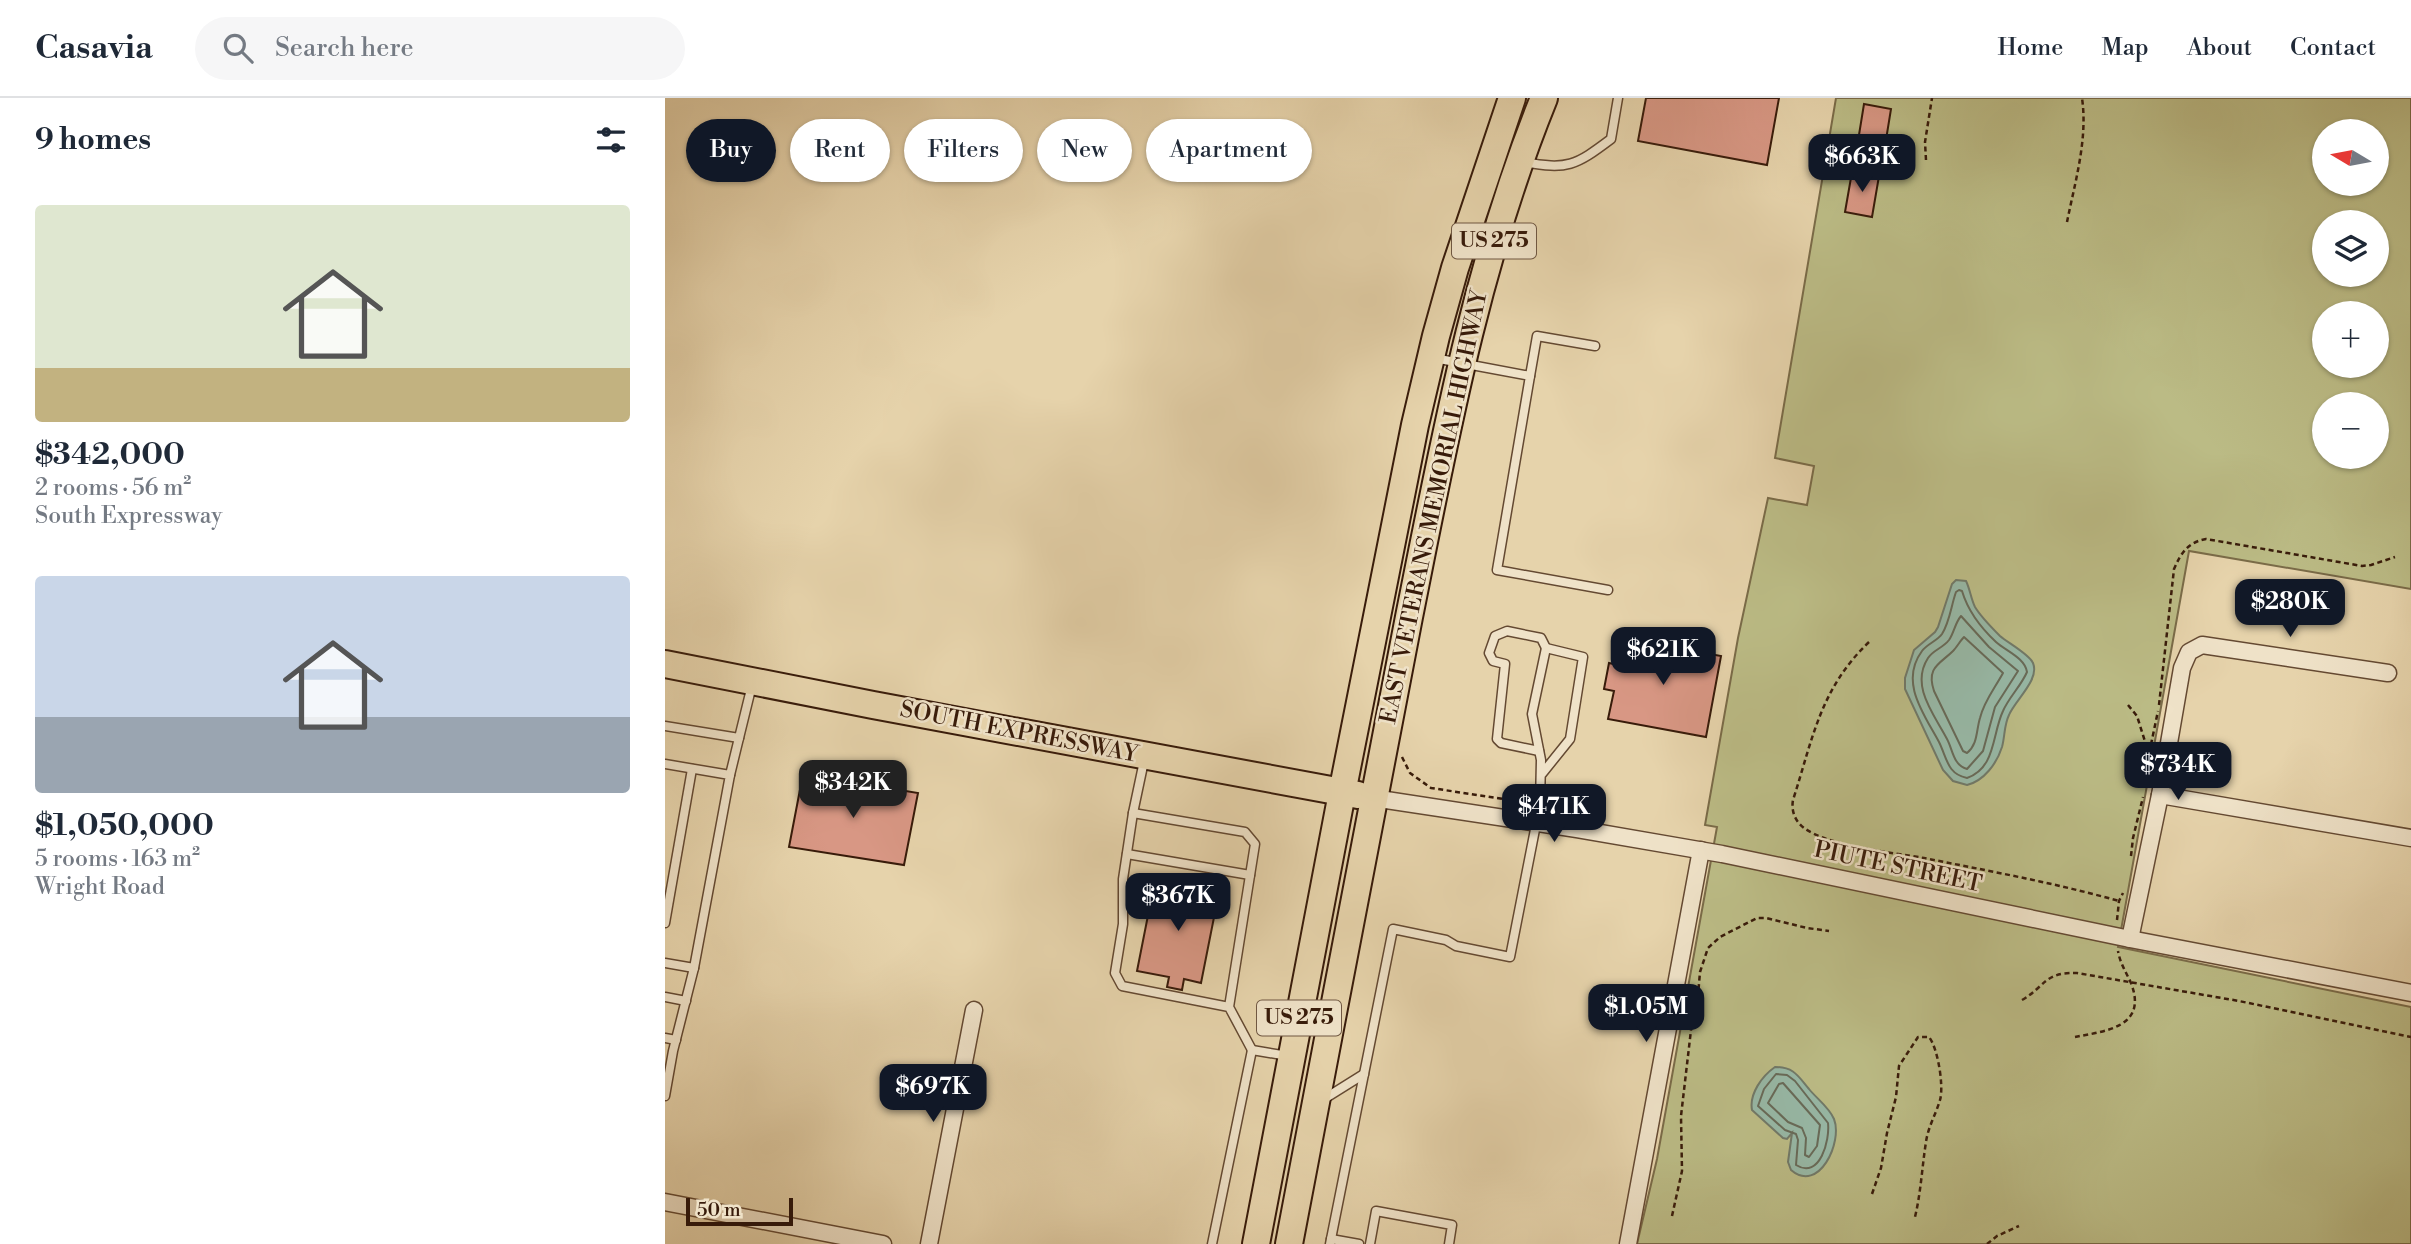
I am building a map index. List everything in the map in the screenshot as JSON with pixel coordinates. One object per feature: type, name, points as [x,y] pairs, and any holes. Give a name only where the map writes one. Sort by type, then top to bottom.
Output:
[{"type":"main road","name":"EAST VETERANS MEMORIAL HIGHWAY","points":[[1342,793],[1431,357],[1462,246],[1512,98]]},
{"type":"main road","name":"EAST VETERANS MEMORIAL HIGHWAY","points":[[1373,798],[1442,447],[1474,307],[1520,161],[1544,98]]},
{"type":"main road","name":"SOUTH EXPRESSWAY","points":[[665,664],[1373,798]]},
{"type":"main road","name":"US 275","points":[[1256,1244],[1342,793]]},
{"type":"main road","name":"US 275","points":[[1289,1244],[1373,798]]},
{"type":"street","points":[[2130,939],[2186,655],[2202,645],[2388,673]]},
{"type":"street","points":[[2160,795],[2411,838]]},
{"type":"street","name":"PIUTE STREET","points":[[1373,798],[1701,850],[2130,939],[2411,993]]},
{"type":"street","points":[[1628,1244],[1701,850]]},
{"type":"street","points":[[929,1244],[975,1010]]},
{"type":"street","points":[[665,1202],[883,1244]]},
{"type":"lane","points":[[1520,161],[1564,167],[1586,158],[1611,139],[1618,98]]},
{"type":"lane","points":[[1595,346],[1537,336],[1497,570],[1608,590]]},
{"type":"lane","points":[[1431,357],[1530,376]]},
{"type":"lane","points":[[1359,1244],[1331,1241],[1393,929],[1446,940],[1465,949],[1510,957],[1540,804],[1539,751],[1532,714],[1546,648],[1541,638],[1507,631],[1495,636],[1489,653],[1493,661],[1506,664],[1497,739],[1501,743],[1539,751]]},
{"type":"lane","points":[[1541,775],[1570,739],[1583,657],[1546,648]]},
{"type":"lane","points":[[665,1096],[694,968],[730,775],[753,682]]},
{"type":"lane","points":[[665,726],[739,738]]},
{"type":"lane","points":[[1145,756],[1123,879],[1123,923],[1115,973],[1122,986],[1229,1007]]},
{"type":"lane","points":[[665,764],[730,775]]},
{"type":"lane","points":[[665,923],[692,769]]},
{"type":"lane","points":[[1133,813],[1245,832],[1255,844],[1229,1007],[1252,1050],[1212,1244]]},
{"type":"lane","points":[[1127,854],[1250,876]]},
{"type":"lane","points":[[665,963],[694,968]]},
{"type":"lane","points":[[665,997],[686,1001]]},
{"type":"lane","points":[[665,1038],[676,1040]]},
{"type":"lane","points":[[1252,1050],[1291,1057]]},
{"type":"lane","points":[[1316,1104],[1364,1074]]},
{"type":"lane","points":[[1370,1244],[1376,1211],[1452,1225],[1449,1244]]},
{"type":"path","points":[[1926,160],[1925,142],[1932,98]]},
{"type":"path","points":[[2067,222],[2082,145],[2082,98]]},
{"type":"path","points":[[2148,776],[2149,754],[2159,708],[2174,569],[2192,543],[2206,539],[2363,566],[2395,557]]},
{"type":"path","points":[[1868,642],[1851,661],[1823,704],[1793,800],[1792,808],[1798,822],[1816,834],[1852,845],[1973,867],[2119,901],[2125,889]]},
{"type":"path","points":[[2127,705],[2137,716],[2143,729],[2149,754]]},
{"type":"path","points":[[2129,865],[2145,787]]},
{"type":"path","points":[[1672,1216],[1682,1171],[1681,1116],[1691,1030],[1697,1007],[1700,972],[1708,948],[1720,937],[1757,918],[1829,931]]},
{"type":"path","points":[[2022,1000],[2042,982],[2058,974],[2077,973],[2130,981],[2411,1037]]},
{"type":"path","points":[[2075,1037],[2112,1030],[2126,1022],[2134,1007],[2130,981]]},
{"type":"path","points":[[1872,1194],[1881,1168],[1896,1097],[1899,1066],[1918,1037],[1929,1037],[1936,1054],[1941,1098],[1927,1138],[1924,1173],[1915,1217]]},
{"type":"path","points":[[1987,1244],[2019,1226]]},
{"type":"green space","points":[[1836,98],[2411,98],[2411,589],[2189,551],[2118,947],[2411,1007],[2411,1244],[1637,1244],[1657,1159],[1717,827],[1705,825],[1738,638],[1768,498],[1807,505],[1814,466],[1775,458]]},
{"type":"water","points":[[1956,580],[1966,581],[1980,614],[2000,636],[2027,656],[2033,663],[2034,670],[2030,683],[2007,719],[1997,759],[1984,775],[1967,785],[1953,781],[1943,770],[1905,689],[1905,678],[1914,650],[1938,627],[1952,584]]},
{"type":"water","points":[[1775,1067],[1795,1073],[1834,1119],[1836,1129],[1832,1152],[1819,1170],[1811,1175],[1801,1176],[1791,1170],[1788,1162],[1792,1133],[1787,1139],[1783,1138],[1752,1110],[1757,1086]]},
{"type":"building","points":[[1646,98],[1779,98],[1767,165],[1638,141]]},
{"type":"building","points":[[1864,104],[1891,109],[1885,146],[1858,141]]},
{"type":"building","points":[[1852,172],[1879,176],[1872,217],[1845,212]]},
{"type":"building","points":[[1623,638],[1721,656],[1706,737],[1608,719],[1614,691],[1604,689],[1609,663],[1618,665]]},
{"type":"building","points":[[803,774],[918,793],[904,865],[789,847]]},
{"type":"building","points":[[1155,880],[1219,892],[1201,983],[1184,979],[1182,990],[1167,987],[1169,977],[1137,971]]}]
